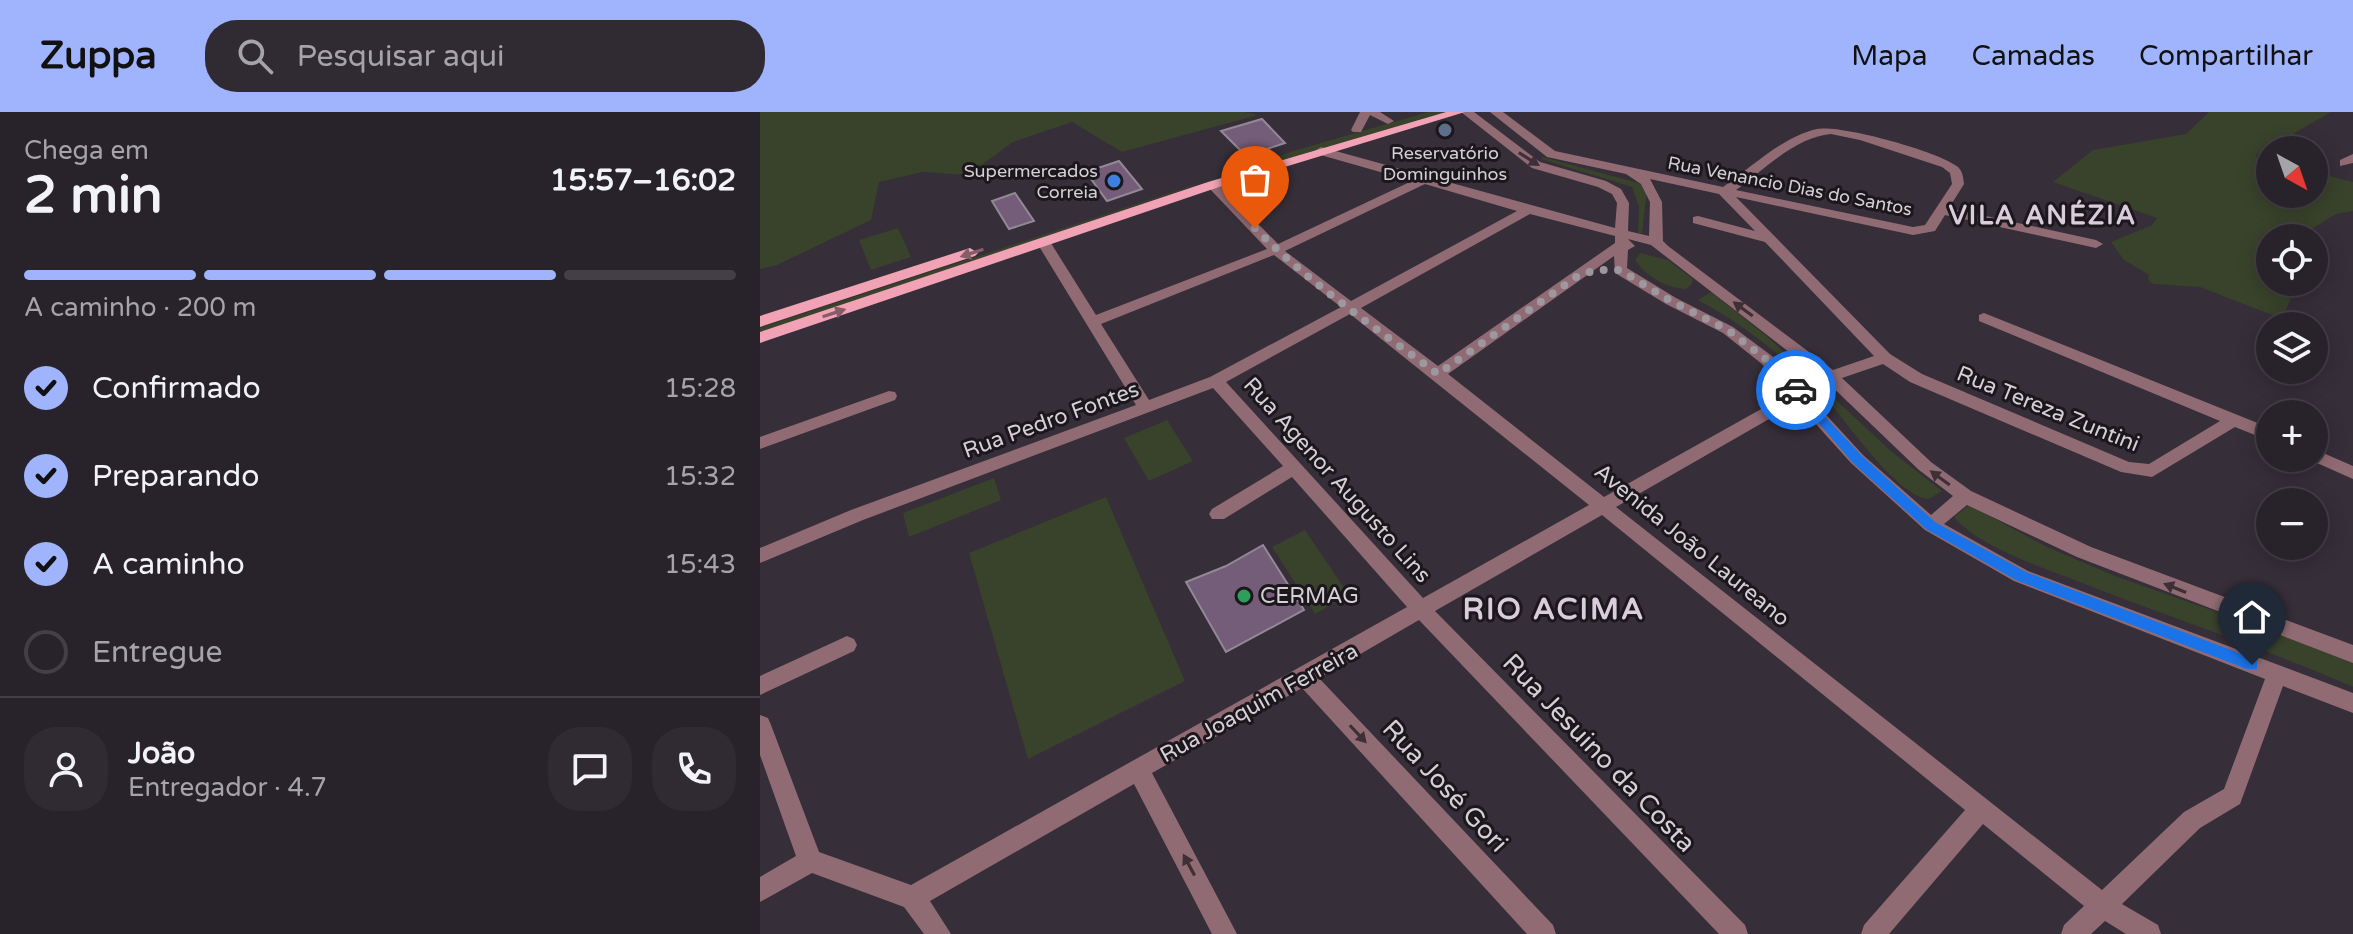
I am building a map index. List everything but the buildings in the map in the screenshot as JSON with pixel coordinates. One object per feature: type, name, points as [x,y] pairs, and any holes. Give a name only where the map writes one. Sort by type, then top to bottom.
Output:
[{"type":"main road","points":[[760,338],[1044,243],[1357,130],[1422,112]]},
{"type":"main road","points":[[760,322],[1213,180],[1459,112]]},
{"type":"street","points":[[1357,130],[1369,112],[1388,121]]},
{"type":"street","points":[[1467,112],[1536,165],[1602,184],[1617,192],[1623,203],[1620,270]]},
{"type":"street","name":"Rua Venancio Dias do Santos","points":[[1496,112],[1551,154],[1724,192],[1913,231],[1930,228],[1958,184],[1956,172],[1946,164],[1848,133],[1822,131],[1803,139],[1724,192]]},
{"type":"street","points":[[1502,140],[1522,133]]},
{"type":"street","points":[[1321,151],[1528,210],[1620,240],[1660,245],[1831,376],[1925,466],[1965,496],[2084,552],[2351,650]]},
{"type":"street","points":[[1630,171],[1646,182],[1656,202],[1660,245]]},
{"type":"street","name":"Avenida João Laureano","points":[[1213,180],[1276,250],[1438,374],[2102,905],[2149,934]]},
{"type":"street","points":[[1093,322],[1276,250],[1424,180]]},
{"type":"street","points":[[1656,202],[1665,189],[1683,183]]},
{"type":"street","points":[[1724,192],[1885,358],[1831,376]]},
{"type":"street","name":"Rua Pedro Fontes","points":[[760,556],[857,515],[1216,381],[1528,210]]},
{"type":"street","points":[[1943,211],[2096,244]]},
{"type":"street","points":[[1698,220],[1770,240]]},
{"type":"street","points":[[1438,374],[1579,275],[1620,240]]},
{"type":"street","points":[[1044,243],[1146,408]]},
{"type":"street","points":[[1579,275],[1597,270],[1620,270],[1728,330],[1767,360],[1857,459],[1931,525],[2021,576],[2353,703]]},
{"type":"street","points":[[1671,301],[1692,294],[1706,282]]},
{"type":"street","points":[[1984,318],[2256,428]]},
{"type":"street","name":"Rua Tereza Zuntini","points":[[1885,358],[1916,378],[2127,468],[2141,471],[2152,471],[2236,419]]},
{"type":"street","name":"Rua Agenor Augusto Lins","points":[[1216,381],[1423,611]]},
{"type":"street","name":"Rua Joaquim Ferreira","points":[[912,898],[1423,611],[1800,394]]},
{"type":"street","points":[[760,443],[889,396]]},
{"type":"street","points":[[2328,461],[2353,473]]},
{"type":"street","points":[[1218,514],[1293,468]]},
{"type":"street","points":[[1931,525],[1965,496]]},
{"type":"street","name":"Rua Jesuino da Costa","points":[[1423,611],[1736,934]]},
{"type":"street","points":[[760,686],[847,645]]},
{"type":"street","points":[[2073,934],[2192,820],[2232,796],[2277,675]]},
{"type":"street","name":"Rua José Gori","points":[[1305,677],[1544,934]]},
{"type":"street","points":[[760,725],[810,861],[912,898],[939,934]]},
{"type":"street","points":[[1139,771],[1225,934]]},
{"type":"street","points":[[1873,934],[1982,808]]},
{"type":"street","points":[[760,890],[810,861]]},
{"type":"green space","points":[[760,112],[1245,112],[1258,115],[1122,152],[1072,122],[1013,142],[968,175],[923,172],[879,182],[871,220],[777,265],[760,269]]},
{"type":"green space","points":[[1428,112],[1445,112],[1225,177],[1293,151]]},
{"type":"green space","points":[[2209,112],[2331,112],[2290,136],[2256,136],[2256,208],[2328,208],[2328,176],[2353,182],[2353,211],[2336,214],[2320,224],[2256,224],[2256,296],[2288,296],[2290,300],[2285,312],[2264,312],[2200,287],[2153,284],[2148,279],[2149,275],[2124,260],[2111,242],[2152,225],[2157,218],[2053,182],[2093,150],[2186,134]]},
{"type":"green space","points":[[1543,157],[1642,184],[1647,191],[1642,233],[1638,233],[1639,207],[1632,187],[1541,159]]},
{"type":"green space","points":[[1197,185],[760,333],[760,328]]},
{"type":"green space","points":[[898,228],[911,257],[871,270],[859,240]]},
{"type":"green space","points":[[1640,253],[1668,260],[1693,279],[1692,284],[1686,289],[1657,280],[1635,260]]},
{"type":"green space","points":[[1711,292],[1769,338],[1892,452],[1942,491],[1929,499],[1900,484],[1816,388],[1760,340],[1698,300]]},
{"type":"green space","points":[[1167,420],[1193,461],[1149,481],[1124,438]]},
{"type":"green space","points":[[994,478],[1001,500],[909,537],[903,513]]},
{"type":"green space","points":[[1106,497],[1185,681],[1028,759],[969,553]]},
{"type":"green space","points":[[1969,505],[2047,547],[2115,576],[2353,660],[2353,687],[2037,566],[1998,548],[1980,539],[1954,517]]},
{"type":"green space","points":[[1305,530],[1349,595],[1315,614],[1272,547]]},
{"type":"way so far","points":[[1255,228],[1276,250],[1438,374],[1579,275],[1597,270],[1620,270],[1728,330],[1767,360],[1796,390]]},
{"type":"place","name":"Reservatório Dominguinhos","points":[[1445,130]]},
{"type":"place","name":"Supermercados Correia","points":[[1114,181]]},
{"type":"place","name":"CERMAG","points":[[1244,596]]},
{"type":"district","name":"VILA ANÉZIA","points":[[2043,215]]},
{"type":"district","name":"RIO ACIMA","points":[[1554,609]]},
{"type":"route","points":[[1796,390],[1857,459],[1931,525],[2021,576],[2252,665]]}]
